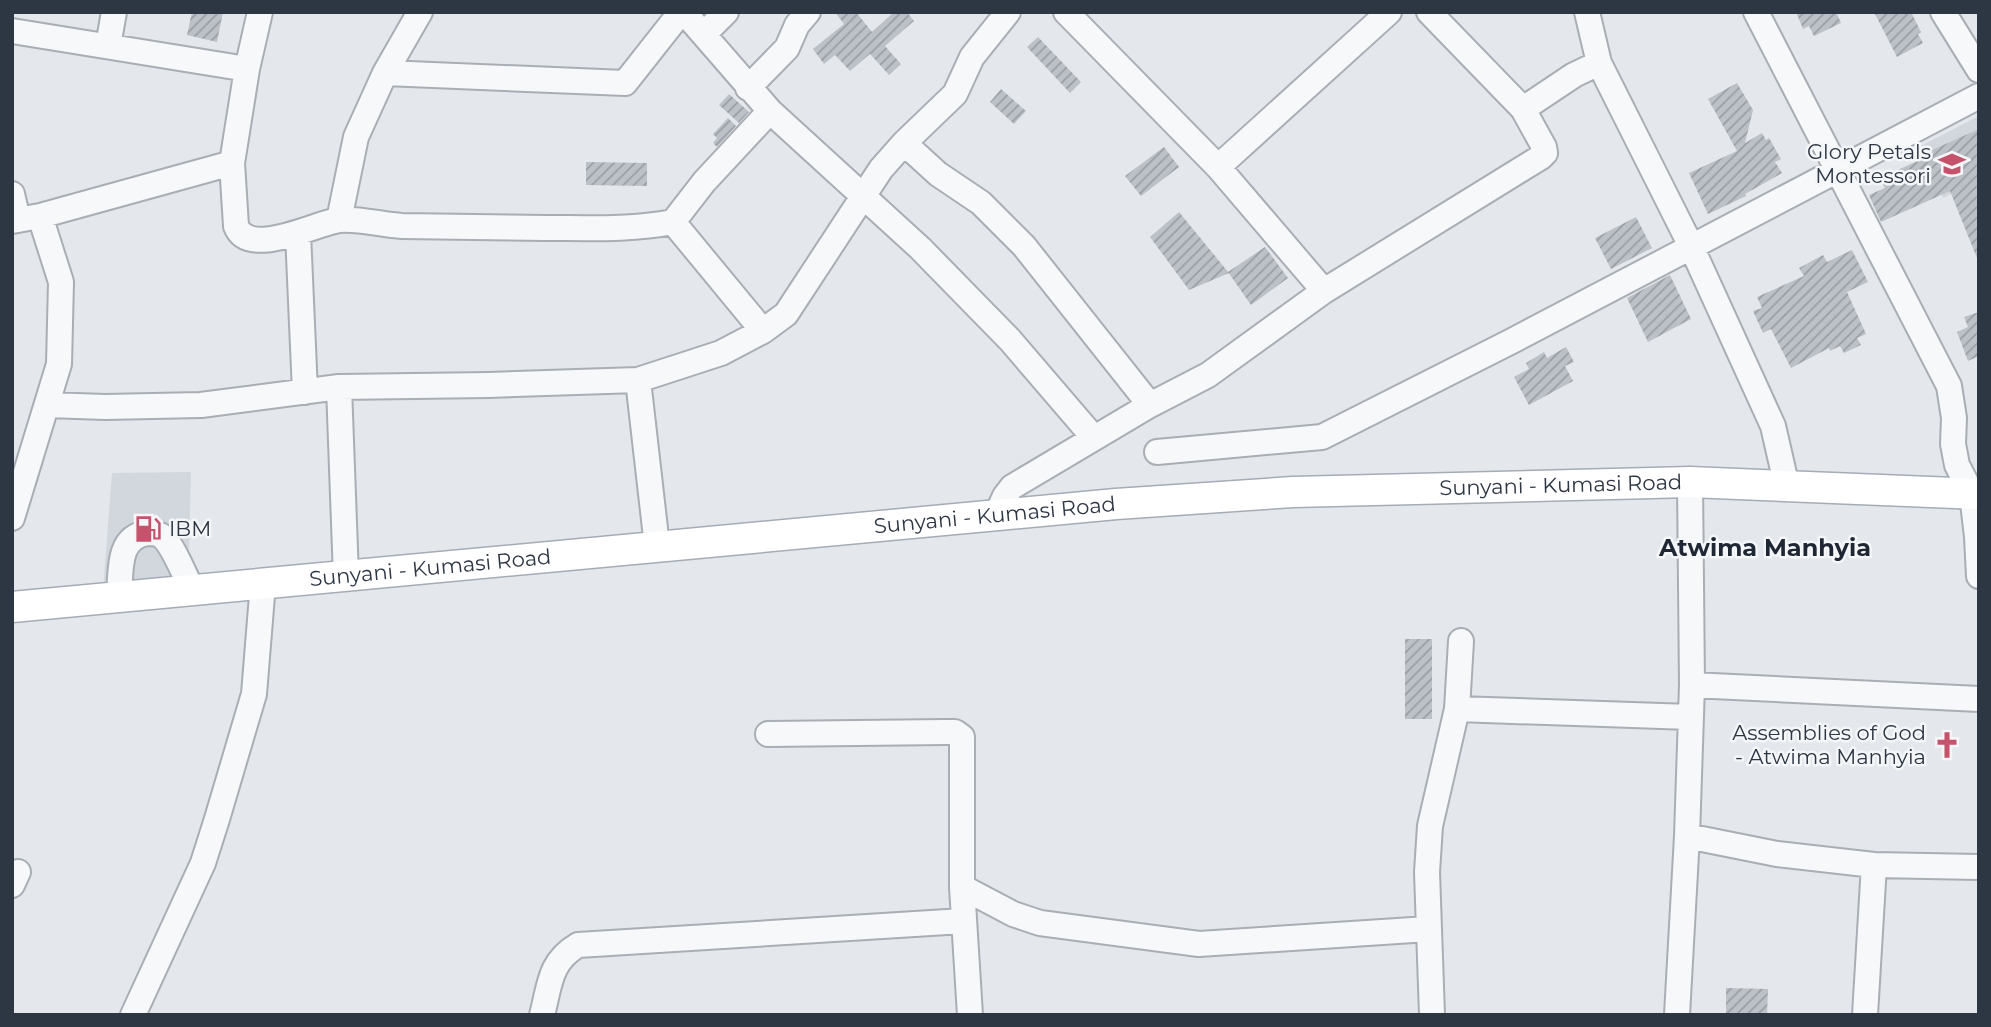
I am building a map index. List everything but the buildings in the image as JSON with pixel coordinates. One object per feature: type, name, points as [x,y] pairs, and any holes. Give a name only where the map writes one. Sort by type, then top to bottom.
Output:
[{"type":"main road","name":"Sunyani - Kumasi Road","points":[[12,607],[1116,504],[1293,492],[1690,482],[1975,494]]},
{"type":"street","points":[[108,46],[114,12]]},
{"type":"street","points":[[260,12],[247,69],[232,163],[236,226],[239,233],[256,240],[298,233],[339,220],[398,226],[620,228],[673,222],[704,182],[770,111]]},
{"type":"street","points":[[339,220],[356,137],[385,72],[420,12]]},
{"type":"street","points":[[385,72],[625,83],[683,12],[770,111],[920,247],[1010,340],[1094,438]]},
{"type":"street","points":[[704,34],[726,12]]},
{"type":"street","points":[[748,88],[787,48],[797,25],[808,12]]},
{"type":"street","points":[[48,405],[201,405],[339,387],[489,386],[638,380],[721,353],[763,331],[786,314],[881,169],[955,94],[972,57],[1008,12]]},
{"type":"street","points":[[1066,12],[1218,167],[1324,290]]},
{"type":"street","points":[[1218,167],[1389,12]]},
{"type":"street","points":[[996,516],[1012,487],[1150,405],[1208,375],[1324,290],[1541,158],[1545,153],[1544,147],[1523,109],[1429,12]]},
{"type":"street","points":[[1587,12],[1599,63],[1690,246],[1773,426],[1787,487]]},
{"type":"street","points":[[1756,12],[1949,386],[1954,418],[1952,444],[1958,465],[1975,494],[1979,576]]},
{"type":"street","points":[[1954,15],[1979,70]]},
{"type":"street","points":[[12,30],[247,69]]},
{"type":"street","points":[[1523,109],[1574,75],[1599,63]]},
{"type":"street","points":[[1157,452],[1322,438],[1979,96]]},
{"type":"street","points":[[904,143],[938,174],[981,203],[1024,246],[1150,405]]},
{"type":"street","points":[[23,219],[232,163]]},
{"type":"street","points":[[12,194],[23,219],[61,282],[59,364],[12,518]]},
{"type":"street","points":[[673,222],[763,331]]},
{"type":"street","points":[[298,233],[305,392]]},
{"type":"street","points":[[638,380],[657,546]]},
{"type":"street","points":[[339,387],[346,577]]},
{"type":"street","points":[[1677,1015],[1692,685],[1690,482]]},
{"type":"street","points":[[119,597],[123,557],[128,541],[135,535],[154,533],[164,538],[192,591]]},
{"type":"street","points":[[133,1015],[203,863],[221,807],[254,694],[263,583]]},
{"type":"street","points":[[1432,1015],[1427,872],[1430,826],[1457,709],[1461,641]]},
{"type":"street","points":[[1692,685],[1979,699]]},
{"type":"street","points":[[1457,709],[1690,717]]},
{"type":"street","points":[[768,734],[955,732],[962,737],[962,887],[970,1015]]},
{"type":"street","points":[[1687,836],[1777,854],[1874,865],[1979,867]]},
{"type":"street","points":[[1865,1015],[1874,865]]},
{"type":"street","points":[[962,887],[1013,914],[1040,923],[1199,944],[1428,929]]},
{"type":"street","points":[[542,1015],[556,964],[564,953],[578,945],[963,921]]},
{"type":"shaded area","name":"Glory Petals Montessori","points":[[1979,116],[1979,180],[1943,198],[1917,148]]},
{"type":"shaded area","points":[[191,472],[189,553],[205,581],[103,591],[112,473]]},
{"type":"place","name":"Glory Petals Montessori","points":[[1952,164]]},
{"type":"place","name":"IBM","points":[[148,529]]},
{"type":"place","name":"Assemblies of God - Atwima Manhyia","points":[[1947,745]]},
{"type":"district","name":"Atwima Manhyia","points":[[1765,548]]}]
